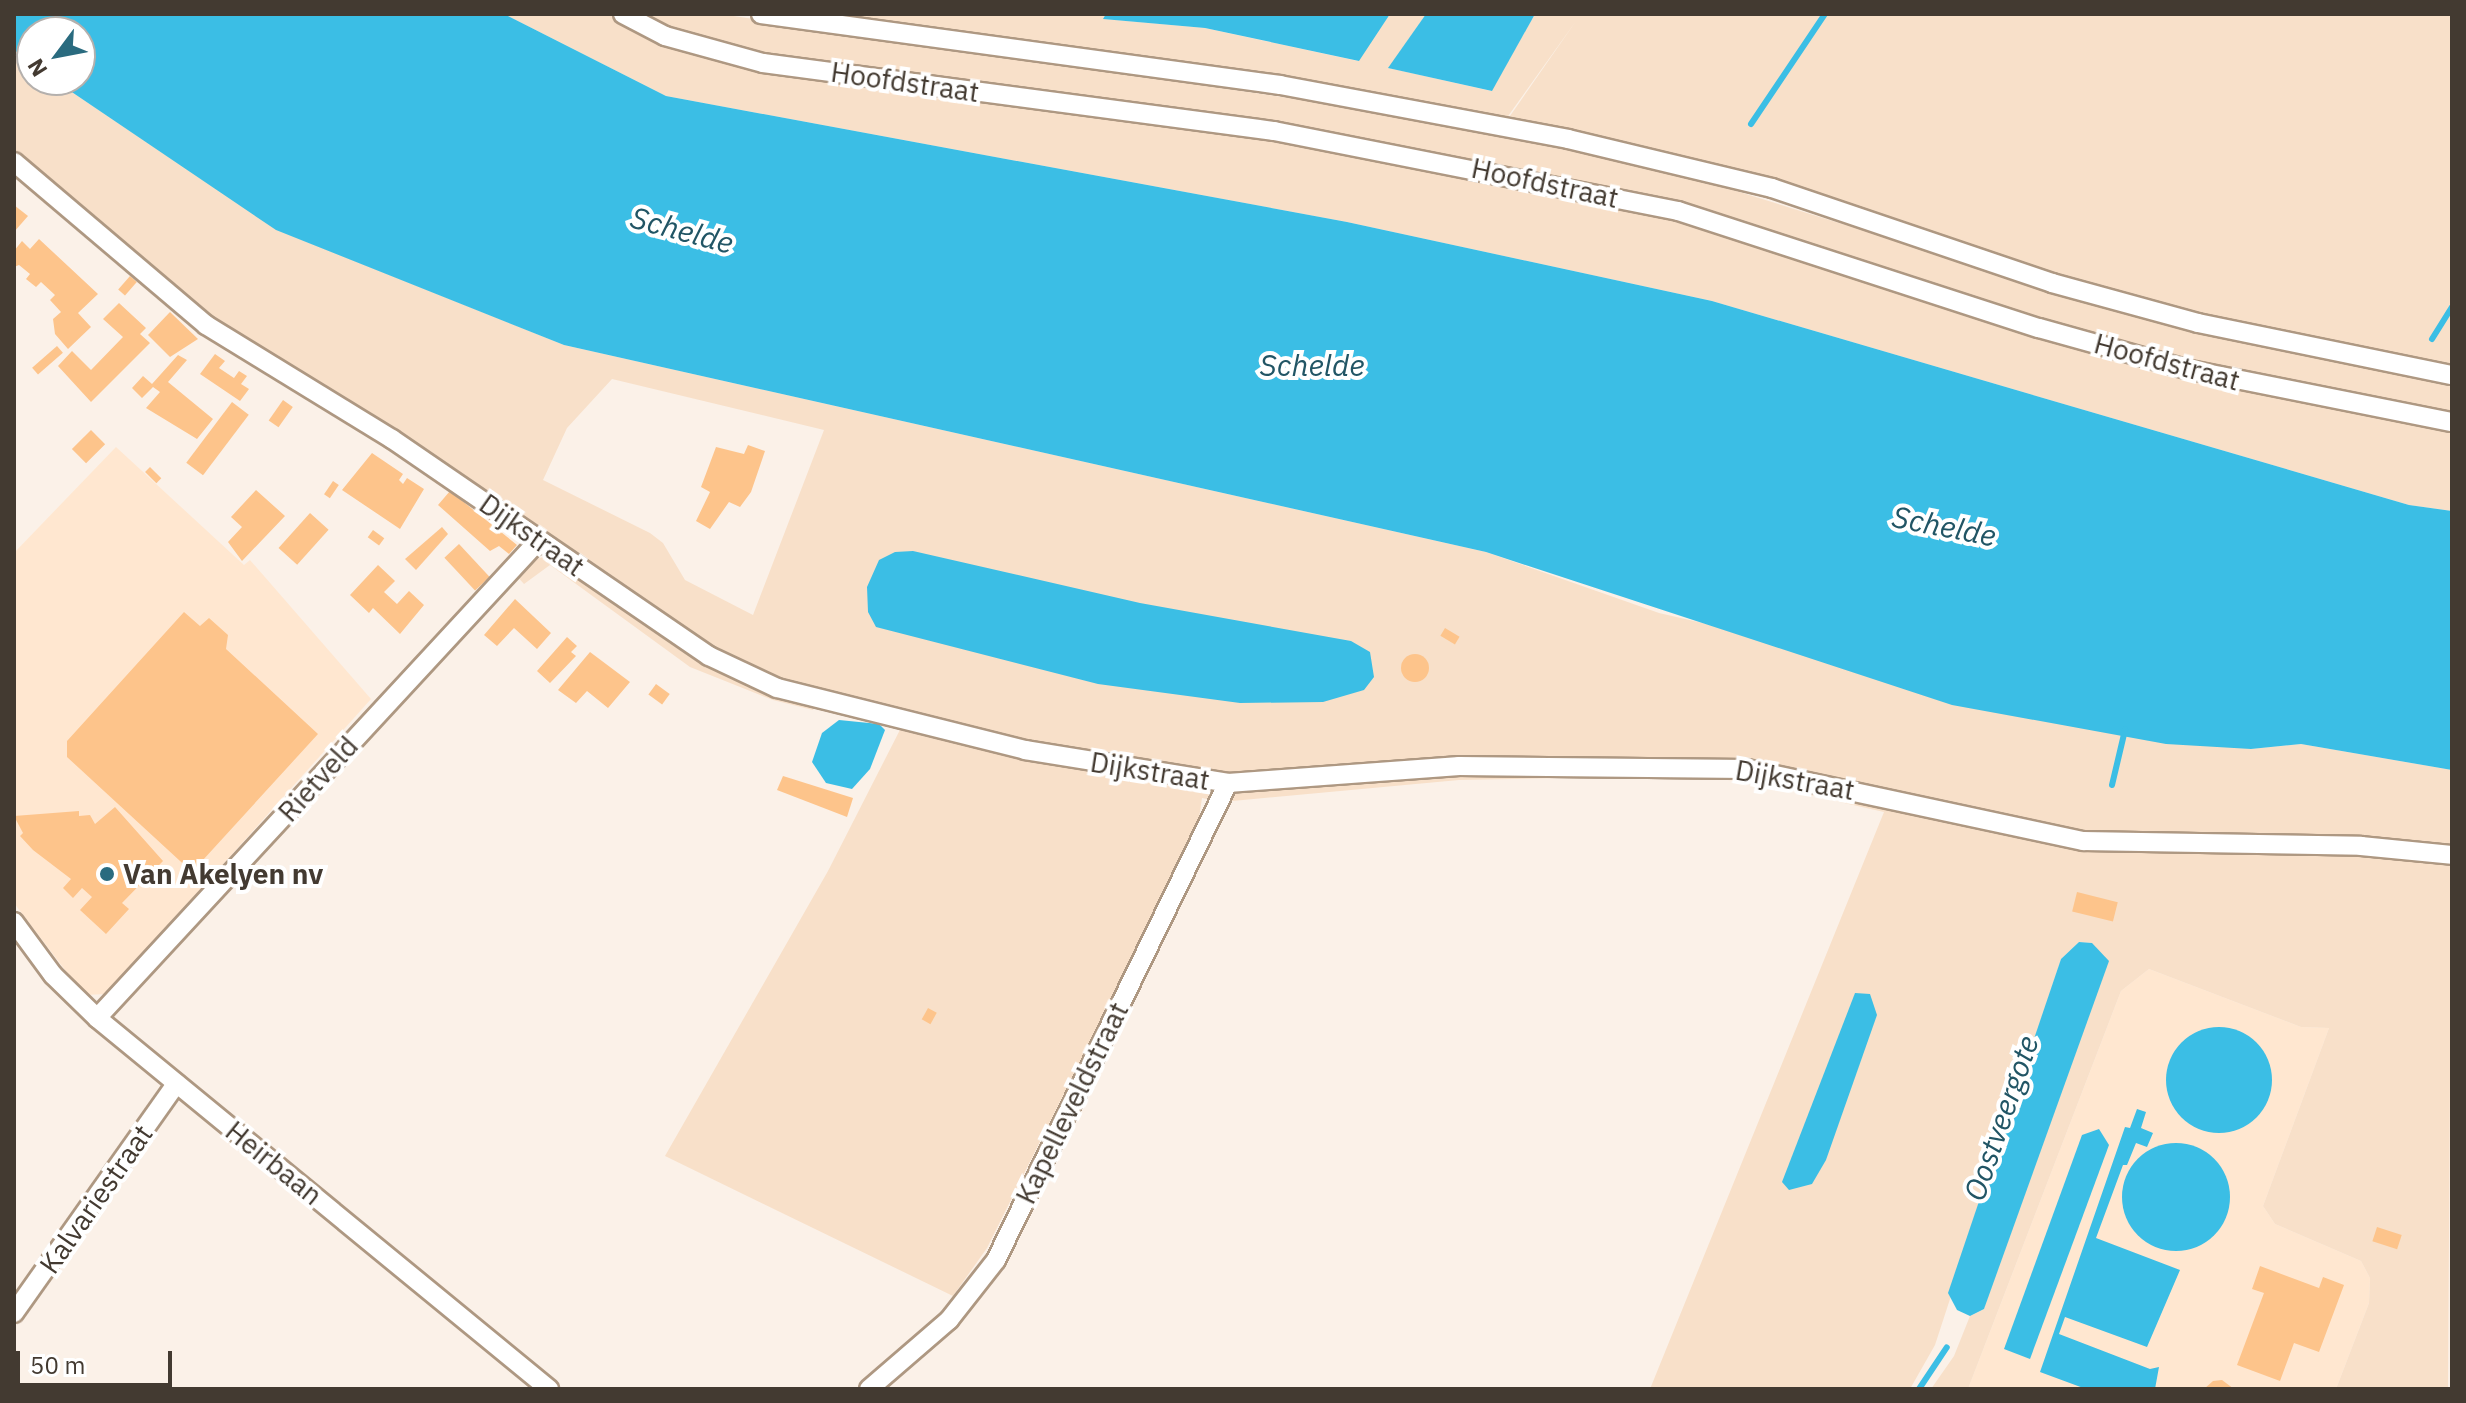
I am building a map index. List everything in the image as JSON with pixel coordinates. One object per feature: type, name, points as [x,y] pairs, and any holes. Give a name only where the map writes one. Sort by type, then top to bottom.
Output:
[{"type":"street","name":"Hoofdstraat","points":[[623,14],[665,36],[763,63],[1274,131],[1663,208],[1758,233],[2039,328],[2186,369],[2452,422]]},
{"type":"street","points":[[761,14],[1280,85],[1568,139],[1772,188],[2052,283],[2198,323],[2452,375]]},
{"type":"street","name":"Dijkstraat","points":[[14,162],[206,325],[330,398],[709,656],[777,688],[1025,750],[1228,783],[1459,766],[1747,769],[2083,841],[2361,846],[2452,855]]},
{"type":"street","name":"Rietveld","points":[[97,1018],[539,540]]},
{"type":"street","name":"Kapelleveldstraat","points":[[869,1389],[949,1320],[996,1260],[1228,783]]},
{"type":"street","name":"Heirbaan","points":[[14,922],[53,975],[97,1018],[549,1389]]},
{"type":"street","name":"Kalvariestraat","points":[[14,1313],[176,1084]]},
{"type":"shaded area","points":[[504,14],[720,14],[1404,115],[1688,176],[2193,333],[2452,384],[2452,511],[2409,505],[1712,301],[1347,222],[666,96]]},
{"type":"shaded area","points":[[821,14],[1106,14],[1104,19],[1205,28],[1358,61],[1390,14],[1426,14],[1389,68],[1491,91],[1535,14],[2452,14],[2452,375],[2269,340],[1838,212],[1503,126],[1576,21],[1506,119],[1285,75]]},
{"type":"shaded area","points":[[14,50],[16,96],[78,96],[277,230],[564,345],[1486,552],[1659,613],[2251,749],[2301,744],[2452,770],[2448,1389],[2336,1389],[2369,1303],[2370,1278],[2361,1261],[2275,1224],[2263,1206],[2329,1028],[2301,1027],[2149,969],[2121,991],[1968,1389],[1931,1389],[1954,1356],[1970,1316],[1984,1309],[2092,943],[2079,942],[2061,959],[1935,1345],[1910,1389],[1650,1389],[1884,812],[1752,782],[1679,776],[1459,780],[1222,802],[1202,798],[1198,825],[987,1248],[953,1296],[665,1156],[828,871],[905,720],[818,699],[813,710],[773,700],[690,667],[550,565],[524,584],[515,574],[525,563],[552,554],[241,343],[14,155]],"holes":[[[612,379],[824,430],[753,615],[685,580],[663,543],[650,533],[543,480],[567,428]]]},
{"type":"shaded area","points":[[116,447],[244,565],[250,560],[371,699],[107,994],[84,995],[14,903],[14,553]]},
{"type":"shaded area","points":[[2149,969],[2301,1027],[2329,1028],[2263,1206],[2275,1224],[2361,1261],[2370,1278],[2369,1303],[2336,1389],[1968,1389],[2121,991]]},
{"type":"water","name":"Schelde","points":[[14,14],[504,14],[666,96],[1347,222],[1712,301],[2409,505],[2452,511],[2452,770],[2301,744],[2251,749],[2166,744],[1952,705],[1486,552],[564,345],[276,230],[78,96],[96,96],[96,16],[16,16],[16,51]]},
{"type":"water","points":[[1106,14],[1390,14],[1359,61],[1205,28],[1103,19]]},
{"type":"water","points":[[1426,14],[1535,14],[1492,91],[1388,68]]},
{"type":"water","points":[[913,551],[1140,603],[1351,641],[1370,652],[1374,677],[1364,690],[1323,702],[1240,703],[1098,684],[876,627],[868,612],[867,587],[879,560],[895,552]]},
{"type":"water","points":[[839,720],[879,724],[885,730],[870,769],[852,789],[826,783],[812,762],[822,733]]},
{"type":"water","points":[[2079,942],[2092,943],[2109,961],[1984,1309],[1970,1316],[1957,1310],[1948,1293],[2061,959]]},
{"type":"water","points":[[1855,993],[1870,994],[1877,1015],[1826,1160],[1812,1184],[1789,1190],[1782,1182]]},
{"type":"water","points":[[2219,1027],[2239,1031],[2257,1042],[2268,1060],[2272,1080],[2268,1100],[2257,1118],[2239,1129],[2219,1133],[2199,1129],[2181,1118],[2170,1100],[2166,1080],[2170,1060],[2181,1042],[2199,1031]]},
{"type":"water","points":[[2137,1109],[2146,1112],[2141,1128],[2153,1133],[2147,1147],[2136,1143],[2127,1165],[2123,1165],[2096,1238],[2180,1270],[2147,1347],[2065,1317],[2059,1334],[2150,1369],[2159,1367],[2155,1389],[2086,1389],[2040,1372],[2125,1127],[2130,1128]]},
{"type":"water","points":[[2099,1129],[2109,1145],[2030,1359],[2004,1349],[2082,1135]]},
{"type":"water","points":[[2176,1143],[2197,1147],[2214,1159],[2226,1176],[2230,1197],[2226,1218],[2214,1235],[2197,1247],[2176,1251],[2155,1247],[2138,1235],[2126,1218],[2122,1197],[2126,1176],[2138,1159],[2155,1147]]},
{"type":"building","points":[[14,205],[28,216],[14,232]]},
{"type":"building","points":[[39,239],[98,294],[78,313],[91,327],[68,349],[55,334],[53,319],[61,312],[50,300],[55,295],[41,282],[36,287],[26,279],[30,274],[19,265],[14,267],[14,251],[22,241],[30,249]]},
{"type":"building","points":[[130,276],[137,282],[125,295],[118,290]]},
{"type":"building","points":[[119,303],[146,328],[140,334],[150,343],[91,402],[58,366],[72,351],[91,370],[123,337],[103,319]]},
{"type":"building","points":[[170,312],[198,339],[170,357],[148,335]]},
{"type":"building","points":[[57,346],[63,353],[38,374],[32,368]]},
{"type":"building","points":[[215,354],[225,361],[219,368],[234,378],[239,371],[247,376],[241,384],[249,389],[240,401],[200,374]]},
{"type":"building","points":[[178,355],[187,360],[168,382],[213,419],[197,439],[146,408],[160,392],[153,387],[142,398],[132,388],[143,376],[152,384]]},
{"type":"building","points":[[283,400],[293,407],[278,427],[269,420]]},
{"type":"building","points":[[232,402],[249,415],[203,475],[186,463]]},
{"type":"building","points":[[91,430],[105,444],[86,463],[72,449]]},
{"type":"building","points":[[748,445],[765,451],[751,492],[740,507],[729,502],[710,529],[696,521],[710,492],[701,487],[716,447],[744,454]]},
{"type":"building","points":[[372,453],[403,474],[399,480],[403,484],[407,478],[424,489],[400,529],[342,490]]},
{"type":"building","points":[[150,467],[161,478],[156,483],[145,472]]},
{"type":"building","points":[[333,481],[339,485],[330,498],[324,494]]},
{"type":"building","points":[[256,490],[285,516],[242,561],[228,542],[242,527],[231,517]]},
{"type":"building","points":[[450,491],[517,545],[509,554],[499,546],[490,551],[438,505]]},
{"type":"building","points":[[310,513],[329,530],[297,565],[279,548]]},
{"type":"building","points":[[442,527],[448,534],[416,570],[405,559]]},
{"type":"building","points":[[373,530],[384,538],[379,546],[368,537]]},
{"type":"building","points":[[459,544],[490,577],[475,591],[444,558]]},
{"type":"building","points":[[378,565],[395,581],[384,592],[397,604],[409,591],[424,605],[400,634],[373,608],[369,613],[350,595]]},
{"type":"building","points":[[515,599],[551,633],[537,649],[514,628],[497,646],[484,635]]},
{"type":"building","points":[[184,612],[200,626],[209,618],[228,635],[226,649],[318,734],[192,872],[67,757],[67,741]]},
{"type":"building","points":[[1445,628],[1460,637],[1455,644],[1440,636]]},
{"type":"building","points":[[567,637],[577,646],[571,652],[576,656],[550,683],[537,671]]},
{"type":"building","points":[[590,652],[630,682],[608,708],[587,691],[576,703],[558,690]]},
{"type":"building","points":[[1415,654],[1425,658],[1429,668],[1425,678],[1415,682],[1405,678],[1401,668],[1405,658]]},
{"type":"building","points":[[656,684],[670,694],[662,705],[648,695]]},
{"type":"building","points":[[783,776],[853,798],[847,817],[777,790]]},
{"type":"building","name":"Van Akelyen nv","points":[[115,807],[163,861],[122,903],[129,909],[106,934],[80,910],[92,897],[82,888],[73,898],[63,888],[71,879],[20,836],[23,833],[14,816],[79,811],[79,816],[90,815],[95,824]]},
{"type":"building","points":[[2077,892],[2118,902],[2113,922],[2072,911]]},
{"type":"building","points":[[928,1008],[937,1013],[930,1024],[922,1019]]},
{"type":"building","points":[[2377,1227],[2402,1235],[2397,1249],[2372,1241]]},
{"type":"building","points":[[2260,1266],[2319,1288],[2323,1277],[2344,1285],[2319,1352],[2294,1343],[2280,1381],[2237,1365],[2264,1293],[2252,1289]]},
{"type":"building","points":[[2222,1380],[2234,1389],[2204,1389],[2213,1381]]},
{"type":"waterway","points":[[1751,124],[1825,14]]},
{"type":"waterway","points":[[2432,339],[2452,307]]},
{"type":"waterway","name":"Oostveergote","points":[[2112,785],[2125,730]]},
{"type":"waterway","name":"Oostveergote","points":[[1919,1389],[1947,1347]]},
{"type":"place","name":"Van Akelyen nv","points":[[107,874]]}]
